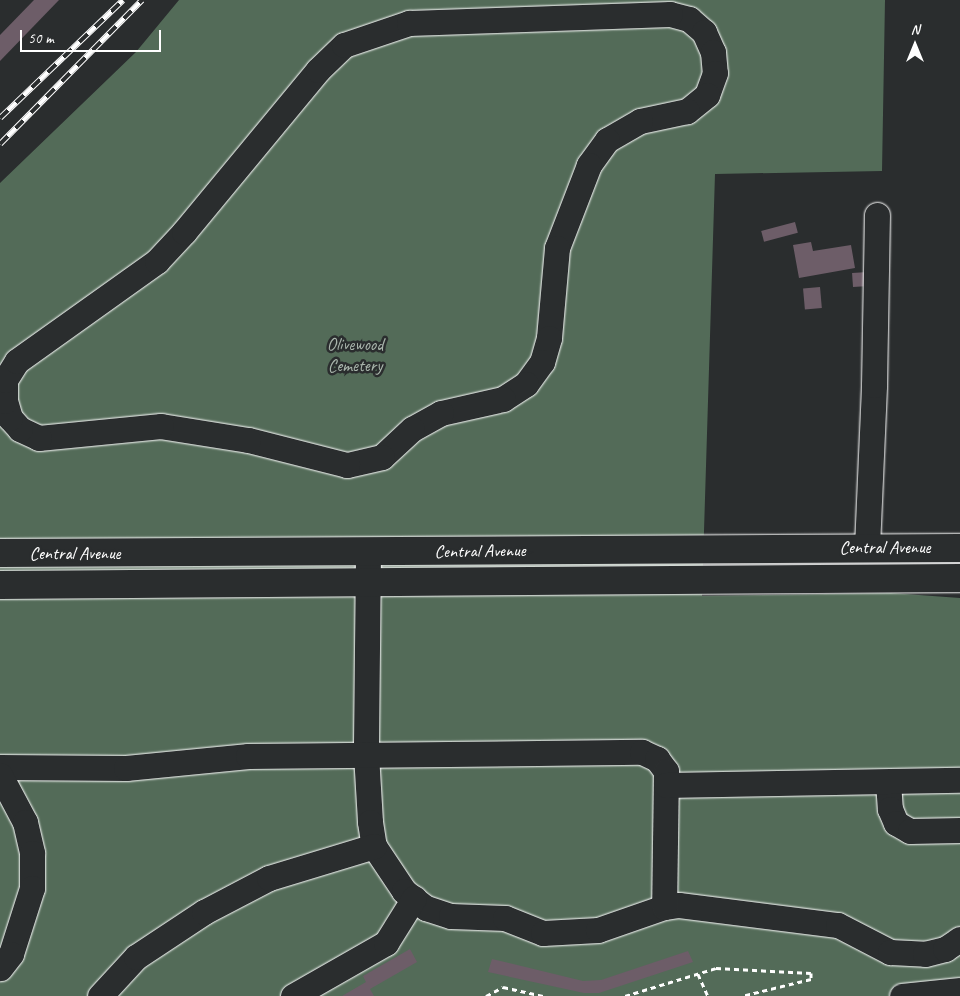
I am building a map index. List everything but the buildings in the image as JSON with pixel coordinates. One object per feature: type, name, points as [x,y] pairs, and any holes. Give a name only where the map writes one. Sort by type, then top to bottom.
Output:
[{"type":"main road","name":"Central Avenue","points":[[0,553],[368,553],[867,547],[960,548]]},
{"type":"main road","name":"Central Avenue","points":[[0,585],[368,580],[960,578]]},
{"type":"lane","points":[[670,14],[690,19],[704,32],[713,52],[715,73],[707,95],[687,111],[640,122],[607,140],[589,165],[557,248],[549,338],[542,362],[526,384],[503,399],[441,413],[412,429],[382,457],[346,465],[248,440],[161,426],[39,438],[20,429],[10,418],[5,401],[5,380],[17,361],[157,261],[184,232],[318,70],[344,45],[409,23],[670,14]]},
{"type":"lane","points":[[867,547],[874,385],[876,215]]},
{"type":"lane","points":[[368,553],[366,754],[374,846],[404,891],[426,908],[452,916],[505,918],[543,932],[570,934],[598,930],[664,906],[679,905],[838,925],[890,952],[925,954],[945,949],[960,939]]},
{"type":"lane","points":[[0,767],[126,768],[248,756],[642,752],[657,759],[666,771],[664,906]]},
{"type":"lane","points":[[0,775],[24,822],[32,853],[32,888],[11,954],[0,968]]},
{"type":"lane","points":[[666,785],[960,780]]},
{"type":"lane","points":[[888,782],[890,809],[896,823],[910,831],[960,830]]},
{"type":"lane","points":[[100,996],[136,957],[204,912],[269,878],[374,846]]},
{"type":"lane","points":[[292,996],[386,944],[414,898]]},
{"type":"lane","points":[[902,996],[960,990]]},
{"type":"path","points":[[625,996],[716,968],[810,973],[811,979],[742,996]]},
{"type":"path","points":[[698,973],[708,996]]},
{"type":"path","points":[[486,996],[503,987],[543,996]]},
{"type":"green space","name":"Olivewood Cemetery","points":[[179,0],[885,0],[882,171],[715,174],[702,596],[891,593],[960,598],[960,996],[0,996],[0,183],[136,52]]},
{"type":"railway","points":[[0,118],[123,0]]},
{"type":"railway","points":[[0,144],[142,0]]}]
